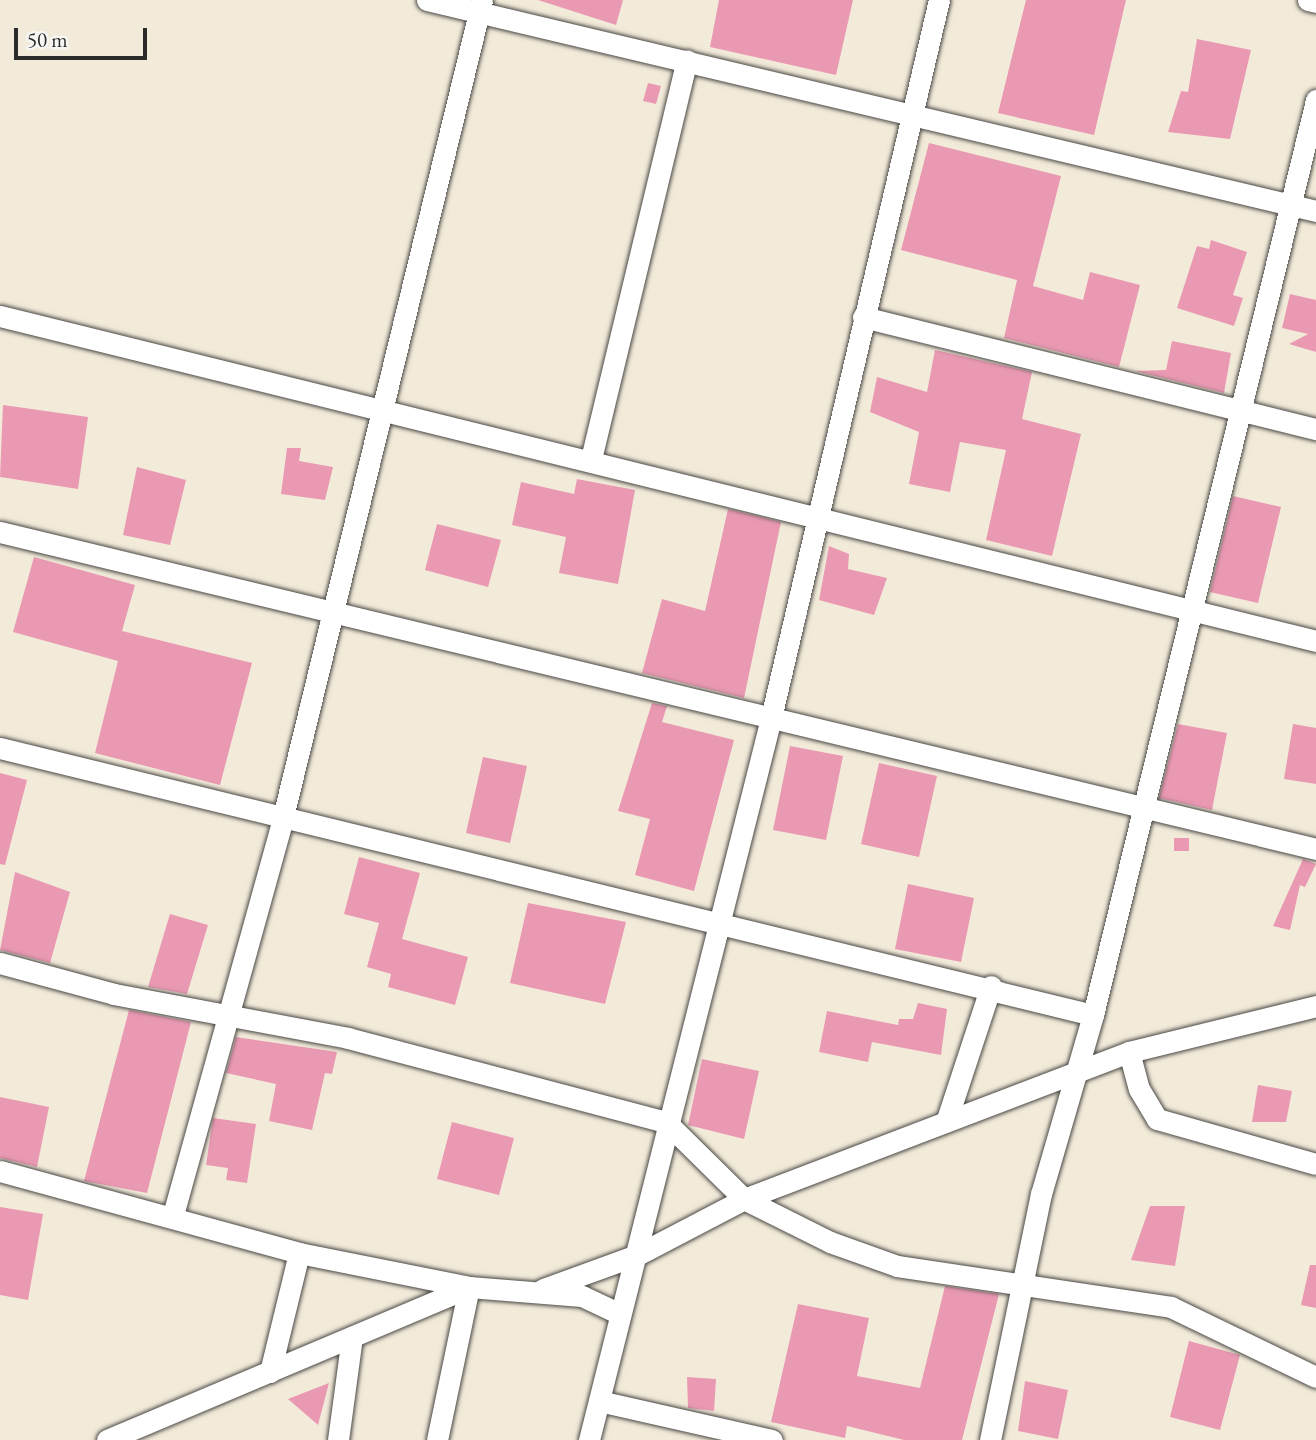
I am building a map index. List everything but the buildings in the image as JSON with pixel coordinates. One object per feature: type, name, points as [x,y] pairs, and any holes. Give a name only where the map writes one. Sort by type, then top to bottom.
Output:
[{"type":"street","points":[[427,0],[480,5],[687,60],[1316,211]]},
{"type":"street","points":[[589,1440],[637,1255],[666,1122],[770,723],[939,0]]},
{"type":"street","points":[[1308,0],[1316,2]]},
{"type":"street","points":[[173,1215],[225,1016],[282,821],[378,407],[480,5]]},
{"type":"street","points":[[591,459],[687,60]]},
{"type":"street","points":[[990,1440],[1072,1073],[1093,1015],[1188,608],[1316,100]]},
{"type":"street","points":[[0,316],[591,459],[1316,641]]},
{"type":"street","points":[[863,317],[1316,429]]},
{"type":"street","points":[[0,532],[770,723],[1141,806],[1316,849]]},
{"type":"street","points":[[0,748],[282,821],[718,920],[991,986],[1093,1015]]},
{"type":"street","points":[[0,963],[225,1016],[348,1038],[666,1122],[744,1199],[897,1266],[1171,1307],[1316,1377]]},
{"type":"street","points":[[947,1119],[991,986]]},
{"type":"street","points":[[542,1289],[637,1255],[744,1199],[947,1119],[1129,1052],[1316,1006]]},
{"type":"street","points":[[1129,1052],[1139,1089],[1157,1119],[1316,1164]]},
{"type":"street","points":[[0,1171],[173,1215],[299,1253],[468,1287],[542,1289],[582,1296],[620,1314]]},
{"type":"street","points":[[270,1372],[299,1253]]},
{"type":"street","points":[[107,1440],[133,1435],[270,1372],[468,1287]]},
{"type":"street","points":[[437,1440],[468,1287]]},
{"type":"street","points":[[338,1440],[352,1337]]},
{"type":"street","points":[[599,1401],[772,1440]]}]
